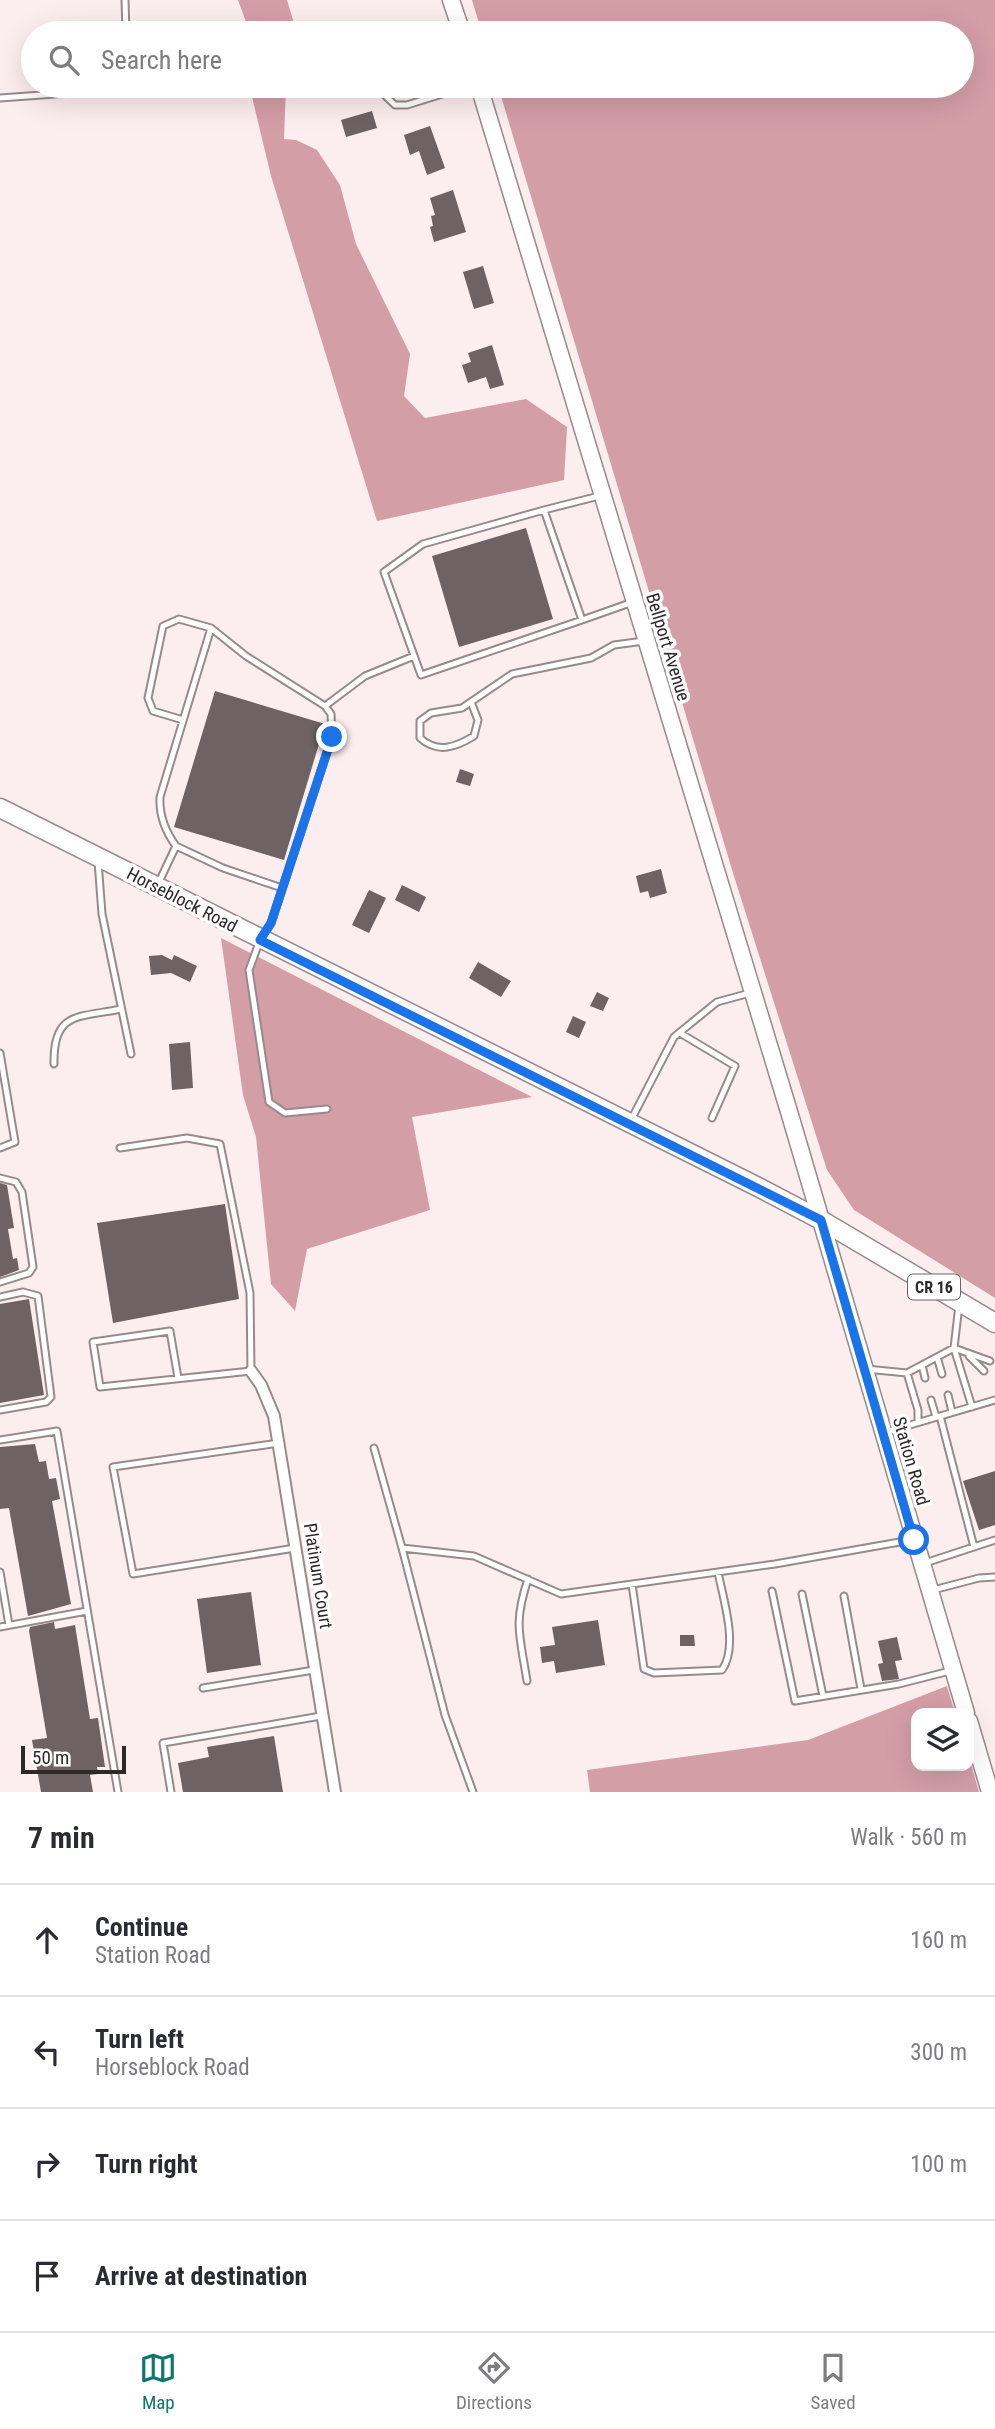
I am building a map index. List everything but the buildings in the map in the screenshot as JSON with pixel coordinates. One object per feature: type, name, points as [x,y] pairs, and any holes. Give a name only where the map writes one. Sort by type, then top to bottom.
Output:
[{"type":"main road","points":[[452,0],[458,21]]},
{"type":"main road","name":"Bellport Avenue","points":[[483,98],[821,1220]]},
{"type":"main road","name":"Horseblock Road","points":[[0,808],[821,1220],[995,1323]]},
{"type":"main road","name":"Station Road","points":[[821,1220],[965,1708]]},
{"type":"main road","points":[[974,1738],[990,1792]]},
{"type":"street","name":"Platinum Court","points":[[251,1371],[269,1401],[279,1443],[335,1792]]},
{"type":"lane","points":[[125,0],[126,21]]},
{"type":"lane","points":[[0,98],[21,96]]},
{"type":"lane","points":[[388,98],[395,105],[407,105],[429,98]]},
{"type":"lane","points":[[602,495],[423,544],[384,572],[421,675],[634,601]]},
{"type":"lane","points":[[544,510],[582,620]]},
{"type":"lane","points":[[183,720],[153,711],[148,704],[163,626],[170,620],[179,619],[211,628],[246,656],[325,706],[331,714],[332,737],[271,923],[260,940],[249,970],[270,1102],[285,1114],[327,1109]]},
{"type":"lane","points":[[211,628],[160,796],[159,809],[166,832],[176,846],[223,868],[282,888]]},
{"type":"lane","points":[[471,702],[478,720],[474,736],[456,747],[441,748],[420,738],[420,721],[431,713],[462,708],[512,674],[591,658],[614,645],[647,641]]},
{"type":"lane","points":[[325,706],[365,676],[414,656]]},
{"type":"lane","points":[[157,887],[176,846]]},
{"type":"lane","points":[[98,858],[102,914],[131,1054]]},
{"type":"lane","points":[[629,1123],[674,1037],[717,1002],[753,992]]},
{"type":"lane","points":[[54,1063],[53,1040],[58,1028],[70,1020],[121,1009]]},
{"type":"lane","points":[[680,1033],[735,1066],[712,1118]]},
{"type":"lane","points":[[0,1053],[15,1142],[0,1148]]},
{"type":"lane","points":[[120,1148],[187,1138],[220,1144],[250,1293],[251,1371],[100,1387],[93,1342],[170,1331],[178,1378]]},
{"type":"lane","points":[[0,1178],[16,1182],[22,1192],[33,1267],[29,1273],[0,1282]]},
{"type":"lane","points":[[0,1297],[23,1292],[38,1296],[51,1397],[46,1402],[0,1409]]},
{"type":"lane","points":[[960,1302],[954,1348],[972,1407]]},
{"type":"lane","points":[[954,1348],[990,1361]]},
{"type":"lane","points":[[864,1369],[907,1373],[954,1348]]},
{"type":"lane","points":[[967,1354],[984,1371]]},
{"type":"lane","points":[[937,1357],[942,1374]]},
{"type":"lane","points":[[922,1365],[925,1378]]},
{"type":"lane","points":[[907,1373],[918,1410],[918,1422]]},
{"type":"lane","points":[[948,1395],[952,1412]]},
{"type":"lane","points":[[931,1400],[938,1416],[974,1547]]},
{"type":"lane","points":[[883,1433],[995,1400]]},
{"type":"lane","points":[[0,1440],[57,1431],[118,1792]]},
{"type":"lane","points":[[279,1443],[113,1466],[133,1574],[296,1548]]},
{"type":"lane","points":[[374,1448],[445,1715],[473,1792]]},
{"type":"lane","points":[[402,1548],[474,1556],[561,1594],[914,1540]]},
{"type":"lane","points":[[922,1564],[995,1540]]},
{"type":"lane","points":[[0,1572],[9,1625]]},
{"type":"lane","points":[[632,1584],[644,1669],[654,1672],[722,1670],[727,1664],[729,1642],[718,1572]]},
{"type":"lane","points":[[930,1591],[979,1578],[995,1577]]},
{"type":"lane","points":[[527,1579],[517,1611],[517,1627],[527,1681]]},
{"type":"lane","points":[[772,1591],[795,1701],[899,1684],[953,1670]]},
{"type":"lane","points":[[802,1594],[823,1696]]},
{"type":"lane","points":[[844,1596],[861,1689]]},
{"type":"lane","points":[[0,1626],[87,1611]]},
{"type":"lane","points":[[203,1688],[316,1670]]},
{"type":"lane","points":[[171,1792],[163,1744],[323,1716]]},
{"type":"shaded area","points":[[238,0],[287,0],[293,21],[246,21]]},
{"type":"shaded area","points":[[472,0],[995,0],[995,1298],[854,1210],[827,1170],[733,873],[502,98],[974,98],[974,21],[478,21]]},
{"type":"shaded area","points":[[252,98],[286,98],[284,139],[296,140],[317,150],[340,185],[356,244],[410,354],[404,396],[425,418],[526,399],[567,427],[564,480],[377,521],[271,176]]},
{"type":"shaded area","points":[[221,938],[532,1097],[412,1117],[430,1210],[307,1249],[295,1311],[271,1284],[256,1137],[243,1095]]},
{"type":"shaded area","points":[[947,1686],[954,1708],[911,1708],[911,1771],[973,1771],[979,1792],[590,1792],[587,1770],[808,1740]]},
{"type":"route","points":[[332,737],[271,923],[260,940],[821,1220],[914,1540]]}]
